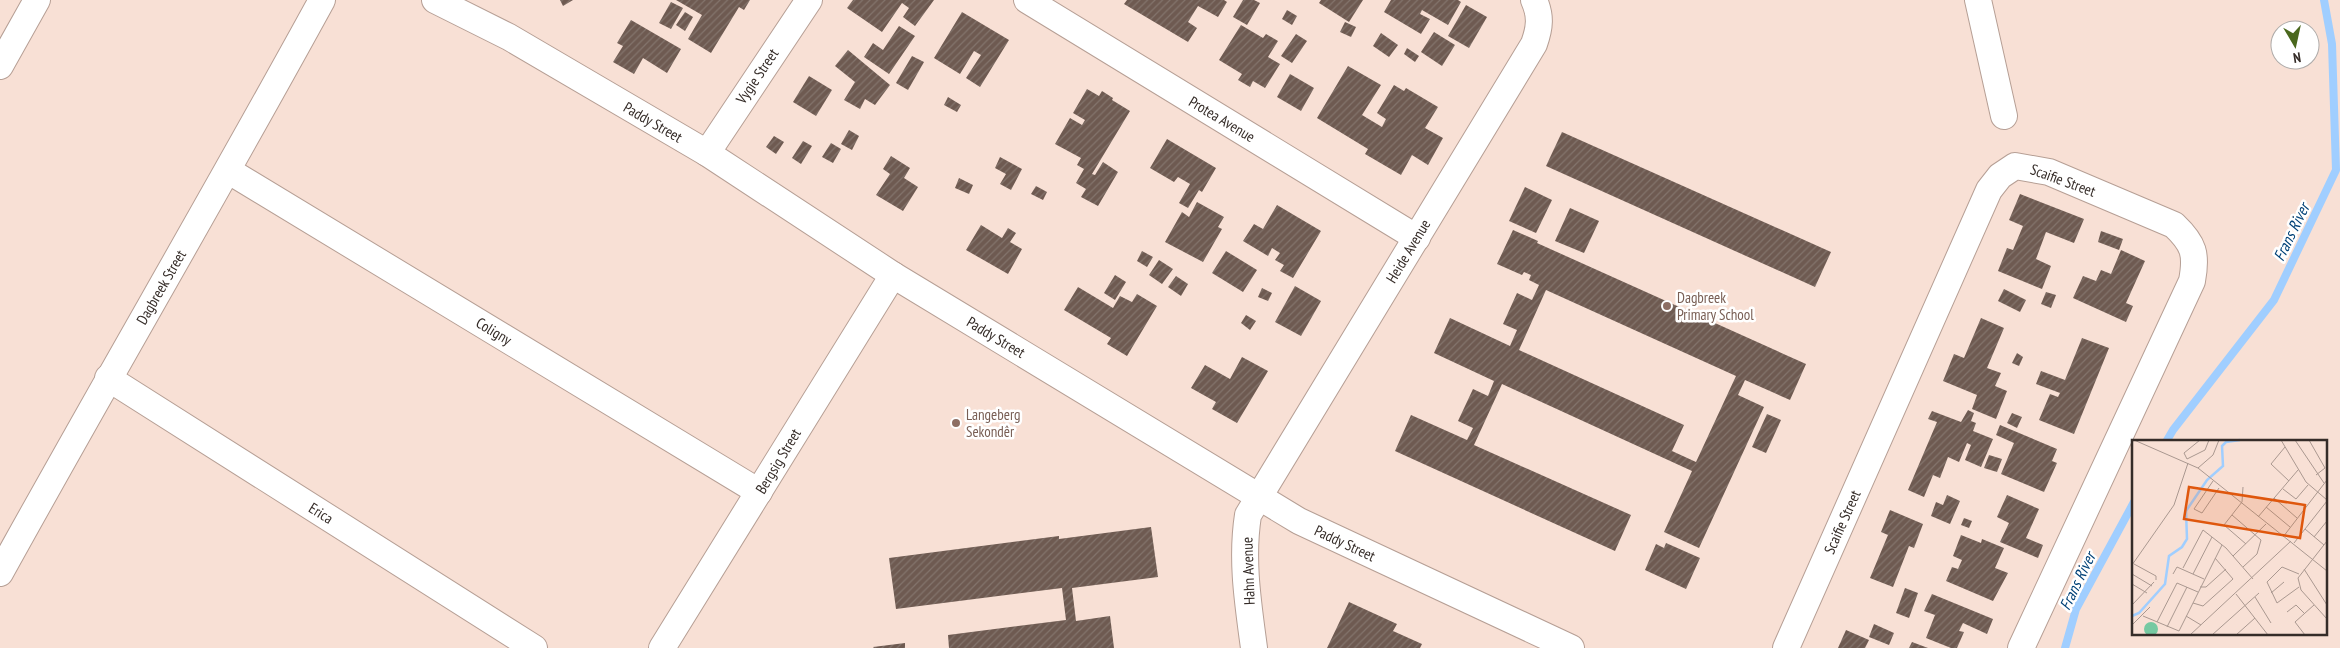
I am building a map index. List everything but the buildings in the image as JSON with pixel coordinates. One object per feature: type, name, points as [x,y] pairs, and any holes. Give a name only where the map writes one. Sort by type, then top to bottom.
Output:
[{"type":"street","points":[[0,66],[37,0]]},
{"type":"street","name":"Dagbreek Street","points":[[0,573],[108,378],[228,171],[322,0]]},
{"type":"street","name":"Paddy Street","points":[[435,0],[509,37],[706,153],[893,275],[1299,521],[1572,648]]},
{"type":"street","name":"Vygie Street","points":[[706,153],[809,0]]},
{"type":"street","name":"Protea Avenue","points":[[1027,0],[1417,238]]},
{"type":"street","name":"Heide Avenue","points":[[1259,498],[1534,44],[1539,28],[1540,13],[1534,0]]},
{"type":"street","points":[[1978,0],[2004,116]]},
{"type":"street","name":"Scaifie Street","points":[[1786,648],[1989,190],[2000,176],[2015,166],[2049,172],[2174,225],[2186,236],[2193,248],[2196,262],[2192,281],[2021,648]]},
{"type":"street","name":"Coligny","points":[[228,171],[759,492]]},
{"type":"street","name":"Bergsig Street","points":[[662,648],[872,306],[893,275]]},
{"type":"street","name":"Erica","points":[[108,378],[534,648]]},
{"type":"street","name":"Hahn Avenue","points":[[1254,648],[1244,573],[1244,543],[1248,515],[1259,498]]},
{"type":"waterway","name":"Frans River","points":[[2167,440],[2274,300],[2336,170],[2332,44],[2324,0]]},
{"type":"waterway","name":"Frans River","points":[[2065,648],[2076,609],[2132,506]]},
{"type":"place","name":"Dagbreek Primary School","points":[[1667,306]]},
{"type":"place","name":"Langeberg Sekondêr","points":[[956,423]]}]
